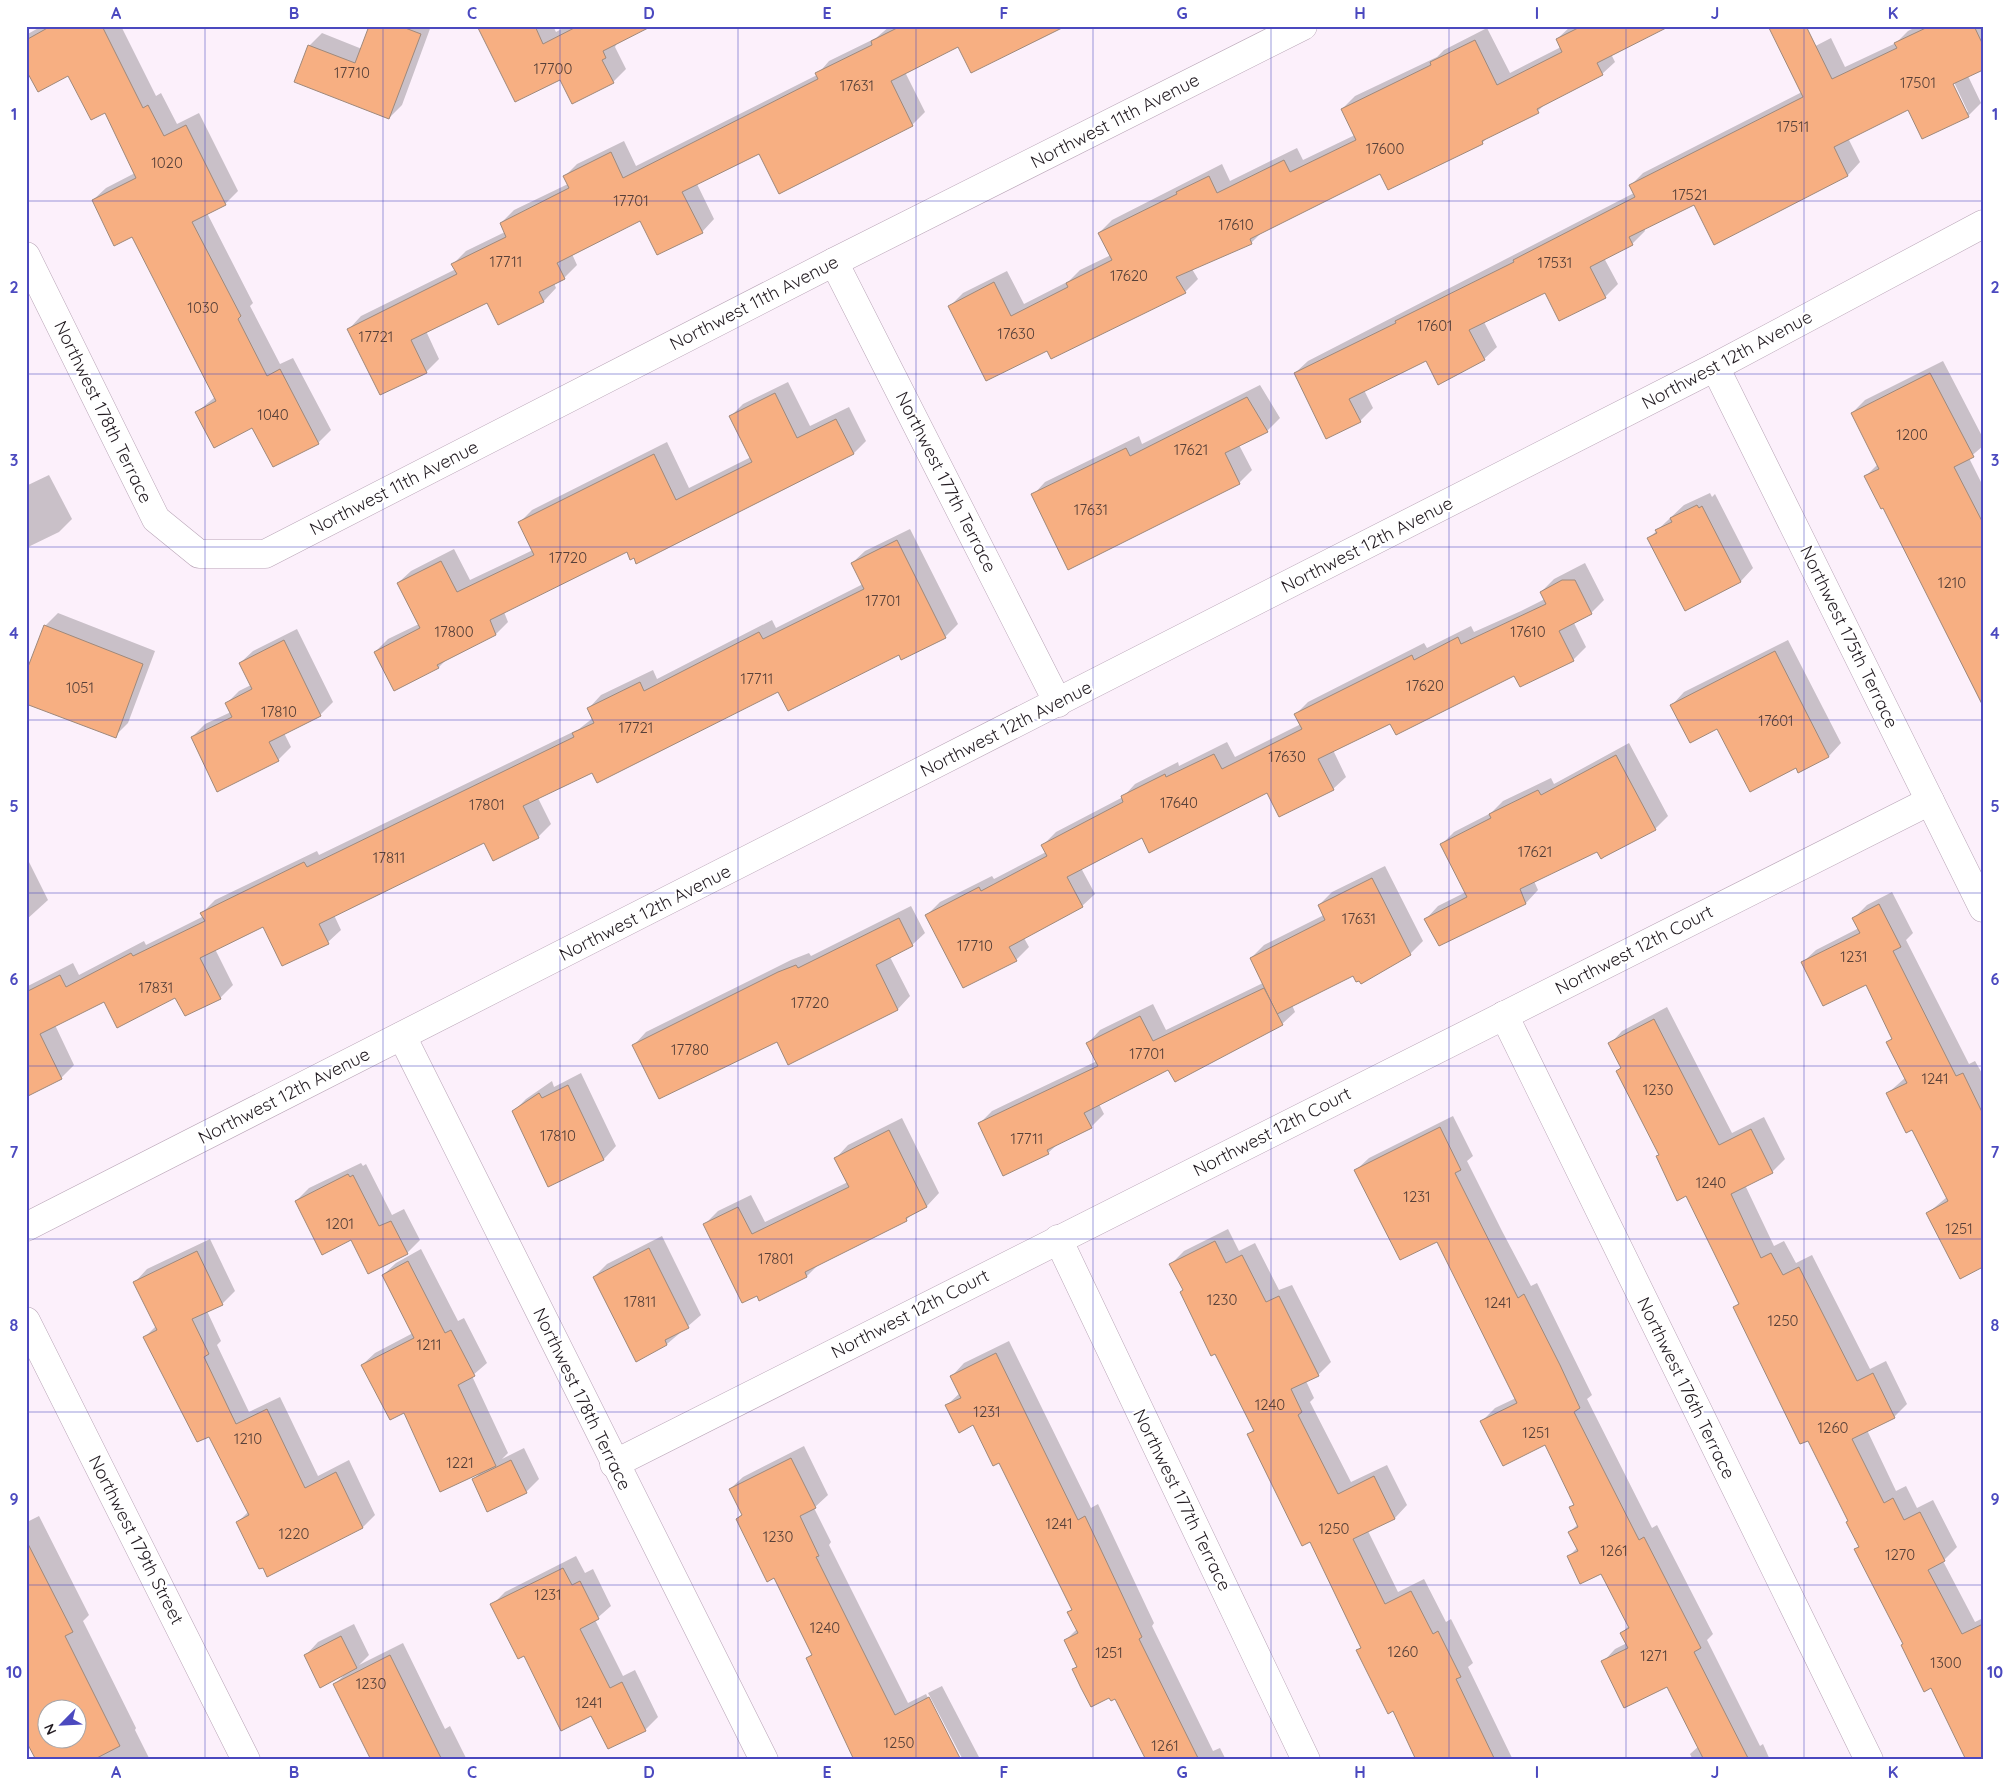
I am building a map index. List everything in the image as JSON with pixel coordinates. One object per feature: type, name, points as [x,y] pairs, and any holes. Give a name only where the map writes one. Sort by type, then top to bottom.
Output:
[{"type":"street","name":"Northwest 11th Avenue","points":[[199,554],[265,554],[834,262],[1303,26]]},
{"type":"street","name":"Northwest 12th Avenue","points":[[26,1227],[1715,368],[1983,224]]},
{"type":"street","name":"Northwest 178th Terrace","points":[[26,256],[156,519],[199,554]]},
{"type":"street","name":"Northwest 177th Terrace","points":[[834,262],[1058,703]]},
{"type":"street","name":"Northwest 175th Terrace","points":[[1715,368],[1983,908]]},
{"type":"street","name":"Northwest 12th Court","points":[[614,1464],[1930,801]]},
{"type":"street","name":"Northwest 176th Terrace","points":[[1504,1015],[1869,1760]]},
{"type":"street","name":"Northwest 178th Terrace","points":[[402,1036],[614,1464],[764,1760]]},
{"type":"street","name":"Northwest 177th Terrace","points":[[1058,1239],[1306,1760]]},
{"type":"street","name":"Northwest 179th Street","points":[[26,1321],[246,1760]]},
{"type":"building","points":[[51,26],[102,26],[143,108],[148,105],[164,136],[186,125],[226,205],[192,222],[241,316],[238,319],[267,376],[280,369],[319,444],[273,467],[252,428],[214,448],[195,412],[216,401],[132,237],[114,246],[92,200],[136,178],[105,113],[91,120],[68,76],[38,92],[26,70],[26,40]]},
{"type":"building","points":[[369,26],[400,26],[421,34],[389,119],[294,82],[308,45],[355,63]]},
{"type":"building","points":[[477,26],[535,26],[543,44],[578,26],[652,26],[603,51],[606,58],[602,60],[614,83],[572,104],[560,80],[515,102]]},
{"type":"building","points":[[901,26],[1066,26],[971,73],[958,47],[891,81],[913,126],[779,194],[759,154],[682,192],[703,233],[657,255],[640,221],[557,263],[565,279],[539,292],[544,302],[498,325],[487,303],[411,340],[427,373],[380,395],[347,329],[457,274],[451,264],[506,237],[500,223],[569,188],[563,176],[611,152],[623,178],[818,79],[815,73],[872,45],[871,41]]},
{"type":"building","points":[[1582,26],[1670,26],[1597,63],[1603,75],[1537,109],[1539,113],[1482,141],[1483,144],[1388,190],[1380,174],[1250,239],[1252,244],[1176,277],[1186,293],[1051,359],[1047,351],[986,381],[948,306],[994,282],[1011,316],[1068,287],[1066,283],[1112,260],[1098,233],[1177,194],[1176,192],[1209,176],[1217,193],[1284,160],[1290,172],[1356,140],[1341,109],[1431,65],[1430,62],[1475,40],[1497,85],[1562,52],[1556,39]]},
{"type":"building","points":[[1768,26],[1806,26],[1832,79],[1897,48],[1894,43],[1930,26],[1974,26],[1983,45],[1983,70],[1953,84],[1969,117],[1922,139],[1908,110],[1834,147],[1848,176],[1714,245],[1694,205],[1629,237],[1633,245],[1590,267],[1606,298],[1559,321],[1545,293],[1469,330],[1485,360],[1438,385],[1426,361],[1349,399],[1361,422],[1326,439],[1294,373],[1396,323],[1395,321],[1514,262],[1513,260],[1635,197],[1629,185],[1803,97]]},
{"type":"building","points":[[1930,373],[1974,457],[1954,467],[1983,523],[1983,706],[1883,508],[1881,509],[1864,476],[1879,469],[1851,413]]},
{"type":"building","points":[[775,393],[797,438],[836,419],[854,454],[636,564],[634,558],[630,560],[627,552],[490,620],[496,635],[437,665],[439,668],[394,691],[374,652],[420,628],[397,583],[441,561],[457,592],[534,555],[518,522],[654,454],[676,500],[752,462],[729,416]]},
{"type":"building","points":[[1247,397],[1268,432],[1225,453],[1240,484],[1068,570],[1031,494],[1126,448],[1130,456]]},
{"type":"building","points":[[1697,505],[1699,508],[1702,506],[1741,582],[1685,611],[1647,538],[1657,533],[1655,530],[1672,522],[1670,518]]},
{"type":"building","points":[[897,540],[946,638],[901,660],[899,655],[788,711],[778,692],[597,783],[592,773],[523,806],[539,838],[493,861],[484,843],[319,924],[329,944],[282,966],[263,927],[200,958],[221,999],[185,1016],[175,998],[117,1028],[104,1002],[40,1034],[62,1079],[26,1097],[26,992],[60,975],[66,987],[131,953],[133,956],[205,921],[200,913],[304,862],[307,867],[574,737],[572,733],[594,723],[587,708],[640,682],[644,691],[759,632],[763,639],[864,589],[851,563]]},
{"type":"building","points":[[1562,580],[1575,580],[1592,614],[1559,631],[1574,661],[1520,687],[1514,676],[1396,735],[1390,724],[1318,759],[1334,790],[1279,817],[1267,793],[1149,853],[1142,838],[1067,877],[1083,907],[1009,947],[1017,961],[963,988],[925,915],[979,887],[981,891],[1047,856],[1041,845],[1123,802],[1121,796],[1165,774],[1166,777],[1214,754],[1222,769],[1302,729],[1294,714],[1412,655],[1414,660],[1458,637],[1461,644],[1546,604],[1540,592]]},
{"type":"building","points":[[44,625],[143,664],[116,738],[26,704],[26,672]]},
{"type":"building","points":[[284,640],[321,716],[269,742],[279,761],[217,792],[191,737],[232,717],[225,703],[252,689],[239,663]]},
{"type":"building","points":[[1775,651],[1829,757],[1798,773],[1796,768],[1750,792],[1717,729],[1690,743],[1670,705]]},
{"type":"building","points":[[1616,755],[1656,830],[1601,859],[1597,852],[1520,889],[1526,904],[1439,946],[1424,919],[1467,897],[1440,844],[1491,818],[1489,814],[1538,790],[1541,795]]},
{"type":"building","points":[[1372,878],[1411,955],[1361,984],[1359,981],[1356,982],[1353,976],[1277,1014],[1250,958],[1325,920],[1318,905]]},
{"type":"building","points":[[1879,904],[1901,947],[1893,951],[1956,1076],[1963,1073],[1983,1114],[1983,1267],[1960,1279],[1926,1213],[1948,1201],[1912,1130],[1906,1133],[1886,1093],[1907,1083],[1886,1042],[1892,1039],[1866,985],[1823,1006],[1801,962],[1860,933],[1852,918]]},
{"type":"building","points":[[899,918],[913,946],[876,965],[898,1010],[788,1065],[777,1042],[659,1099],[632,1045],[778,972],[796,965],[798,968]]},
{"type":"building","points":[[1264,988],[1283,1025],[1175,1082],[1168,1070],[1084,1113],[1092,1128],[1047,1150],[1049,1154],[1003,1176],[978,1123],[1098,1066],[1086,1043],[1140,1016],[1153,1041]]},
{"type":"building","points":[[1654,1019],[1719,1145],[1751,1129],[1773,1173],[1731,1194],[1761,1258],[1771,1253],[1783,1275],[1799,1267],[1857,1381],[1873,1373],[1895,1418],[1852,1439],[1884,1503],[1893,1498],[1904,1520],[1920,1512],[1945,1561],[1928,1570],[1962,1634],[1983,1624],[1983,1760],[1966,1760],[1931,1688],[1924,1692],[1901,1645],[1903,1644],[1854,1549],[1859,1547],[1846,1522],[1848,1521],[1808,1441],[1800,1444],[1733,1307],[1739,1304],[1686,1196],[1677,1201],[1656,1156],[1659,1155],[1616,1071],[1621,1068],[1608,1043]]},
{"type":"building","points":[[568,1085],[604,1160],[548,1187],[512,1111],[539,1093],[542,1098]]},
{"type":"building","points":[[1440,1127],[1461,1170],[1455,1173],[1518,1298],[1524,1294],[1560,1365],[1580,1408],[1574,1412],[1639,1540],[1644,1537],[1701,1648],[1694,1652],[1749,1760],[1704,1760],[1667,1687],[1624,1708],[1601,1661],[1628,1648],[1620,1633],[1629,1628],[1601,1574],[1580,1584],[1567,1556],[1578,1551],[1568,1532],[1578,1527],[1569,1507],[1574,1505],[1545,1445],[1503,1466],[1480,1421],[1517,1403],[1437,1242],[1400,1260],[1354,1170]]},
{"type":"building","points":[[889,1130],[927,1207],[906,1218],[907,1221],[805,1272],[807,1277],[759,1301],[757,1296],[742,1303],[703,1224],[738,1207],[752,1234],[849,1187],[834,1158]]},
{"type":"building","points":[[348,1174],[350,1177],[353,1175],[379,1226],[391,1221],[408,1254],[368,1274],[351,1240],[322,1255],[295,1201]]},
{"type":"building","points":[[1215,1241],[1226,1263],[1242,1255],[1266,1302],[1279,1296],[1319,1376],[1291,1389],[1302,1412],[1298,1415],[1338,1494],[1374,1476],[1395,1519],[1353,1539],[1385,1604],[1411,1591],[1433,1634],[1438,1631],[1461,1677],[1456,1679],[1495,1760],[1416,1760],[1393,1711],[1388,1714],[1356,1650],[1361,1648],[1310,1542],[1302,1546],[1247,1434],[1254,1431],[1215,1354],[1211,1356],[1180,1292],[1183,1290],[1169,1264]]},
{"type":"building","points":[[649,1248],[689,1328],[665,1340],[667,1345],[636,1362],[593,1277]]},
{"type":"building","points":[[197,1251],[223,1305],[192,1319],[209,1354],[204,1357],[236,1424],[267,1409],[305,1488],[336,1472],[363,1528],[267,1577],[263,1568],[259,1569],[236,1522],[249,1515],[209,1437],[197,1442],[143,1337],[157,1330],[133,1282]]},
{"type":"building","points":[[408,1261],[445,1333],[451,1330],[475,1376],[458,1385],[496,1466],[440,1492],[404,1413],[390,1420],[361,1365],[414,1338],[382,1275]]},
{"type":"building","points":[[996,1353],[1078,1520],[1085,1516],[1142,1637],[1139,1639],[1199,1760],[1146,1760],[1115,1699],[1111,1701],[1109,1698],[1091,1707],[1081,1688],[1072,1669],[1077,1667],[1064,1640],[1078,1633],[1067,1612],[1072,1610],[999,1463],[993,1466],[973,1425],[959,1433],[945,1405],[961,1398],[950,1376]]},
{"type":"building","points":[[791,1458],[816,1508],[800,1516],[819,1556],[816,1557],[895,1715],[929,1697],[961,1760],[854,1760],[806,1658],[812,1655],[774,1578],[767,1582],[736,1519],[742,1515],[729,1489]]},
{"type":"building","points":[[511,1460],[527,1493],[487,1512],[472,1479]]},
{"type":"building","points":[[26,1540],[73,1632],[65,1636],[120,1746],[93,1760],[36,1760],[26,1741]]},
{"type":"building","points":[[563,1568],[572,1585],[580,1581],[599,1619],[580,1629],[610,1688],[622,1682],[646,1731],[608,1749],[591,1716],[561,1731],[524,1656],[518,1659],[490,1604]]},
{"type":"building","points":[[341,1636],[357,1668],[320,1688],[304,1655]]},
{"type":"building","points":[[390,1655],[442,1760],[371,1760],[333,1684]]}]
